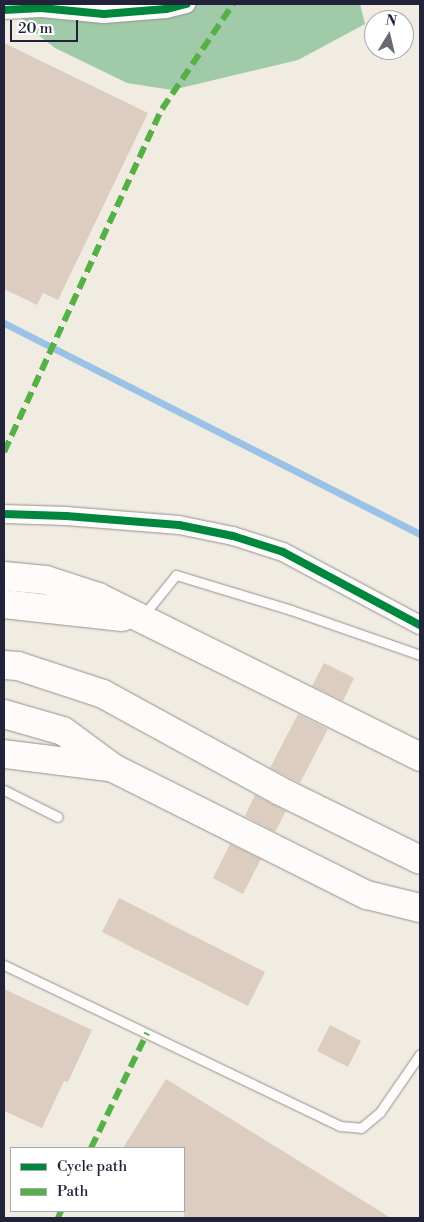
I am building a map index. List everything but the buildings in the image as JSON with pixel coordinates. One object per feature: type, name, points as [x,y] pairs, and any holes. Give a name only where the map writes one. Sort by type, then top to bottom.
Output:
[{"type":"highway","points":[[4,576],[46,580],[98,597],[420,757]]},
{"type":"highway","points":[[4,604],[140,619]]},
{"type":"highway","points":[[4,616],[63,610]]},
{"type":"highway","points":[[4,665],[18,666],[103,694],[278,790],[420,860]]},
{"type":"highway","points":[[4,714],[63,732],[113,768],[367,895],[420,908]]},
{"type":"highway","points":[[4,754],[113,768]]},
{"type":"street","points":[[4,10],[41,8],[104,14],[166,9],[186,4]]},
{"type":"street","points":[[4,514],[66,516],[179,525],[233,536],[283,552],[420,625]]},
{"type":"lane","points":[[140,619],[176,574],[291,610],[420,655]]},
{"type":"lane","points":[[4,790],[58,817]]},
{"type":"lane","points":[[4,965],[340,1126],[361,1128],[380,1112],[420,1054]]},
{"type":"green space","points":[[11,4],[360,4],[364,20],[364,25],[298,60],[172,90],[127,83],[55,48],[32,30]]},
{"type":"waterway","points":[[4,323],[420,534]]},
{"type":"marked path","points":[[4,452],[162,109],[233,4]]},
{"type":"marked path","points":[[91,1147],[147,1033]]},
{"type":"marked path","points":[[58,1218],[61,1212]]},
{"type":"cycle path","points":[[4,10],[41,8],[104,14],[166,9],[186,4]]},
{"type":"cycle path","points":[[4,514],[66,516],[179,525],[233,536],[283,552],[420,625]]}]
